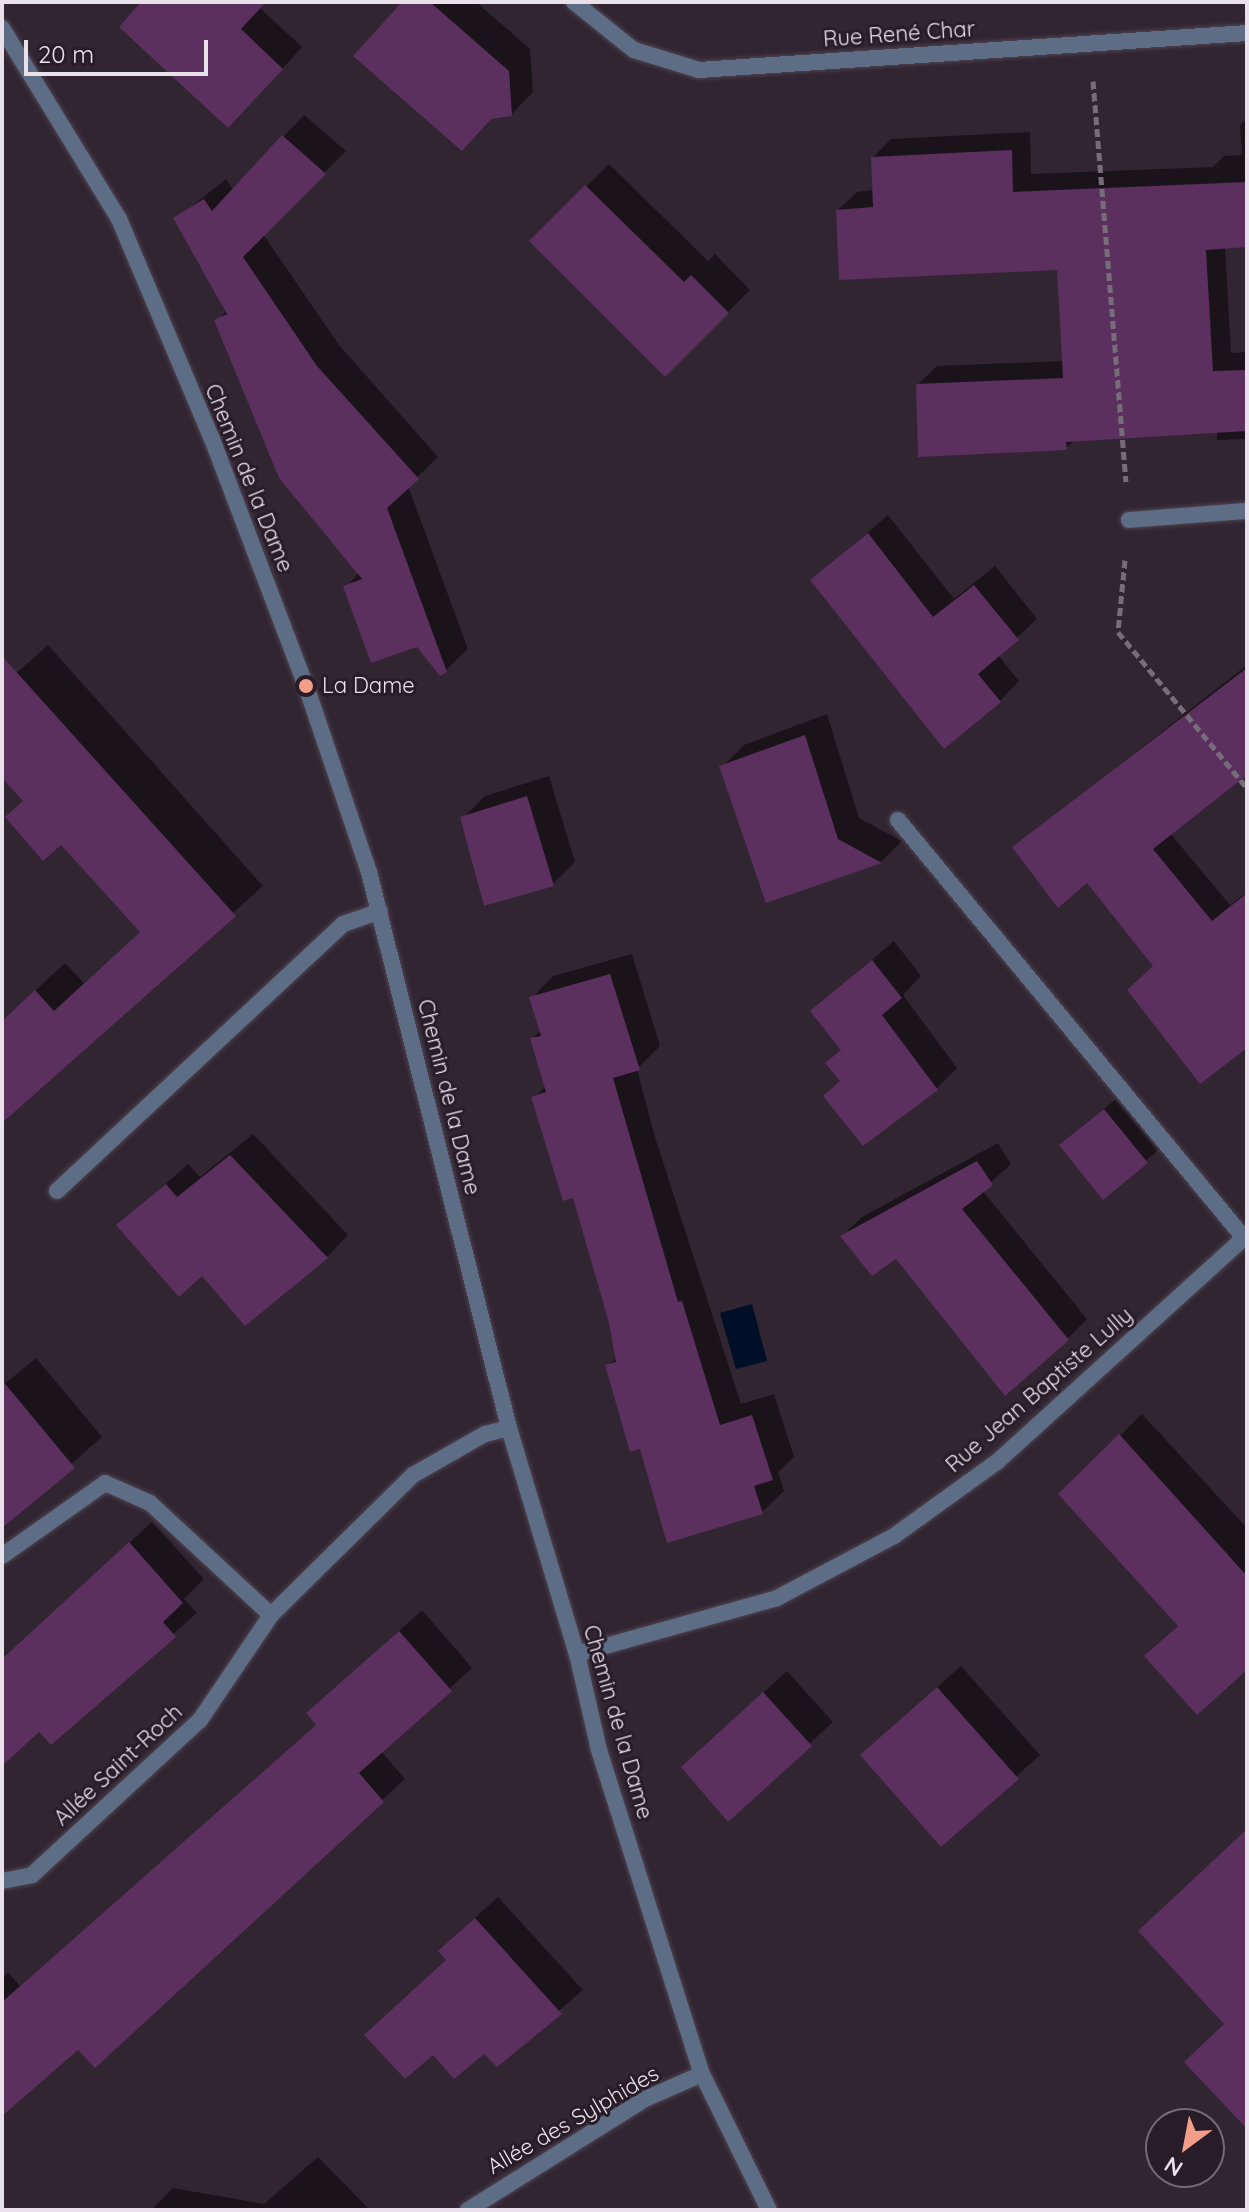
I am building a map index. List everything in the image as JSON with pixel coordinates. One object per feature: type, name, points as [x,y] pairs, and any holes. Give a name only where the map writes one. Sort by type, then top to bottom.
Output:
[{"type":"street","name":"Rue René Char","points":[[574,2],[634,50],[699,70],[1247,33]]},
{"type":"street","name":"Chemin de la Dame","points":[[2,28],[119,219],[285,630],[380,911],[509,1428],[577,1654],[599,1750],[702,2074],[769,2210]]},
{"type":"street","points":[[1129,520],[1247,511]]},
{"type":"street","points":[[898,820],[1245,1236]]},
{"type":"street","points":[[57,1191],[343,924],[380,911]]},
{"type":"street","name":"Rue Jean Baptiste Lully","points":[[577,1654],[777,1598],[894,1536],[998,1461],[1245,1236]]},
{"type":"street","name":"Allée Saint-Roch","points":[[2,1881],[32,1875],[200,1720],[271,1615],[413,1475],[485,1434],[509,1428]]},
{"type":"street","points":[[2,1556],[105,1483],[150,1503],[271,1615]]},
{"type":"street","name":"Allée des Sylphides","points":[[468,2210],[645,2099],[702,2074]]},
{"type":"path","points":[[1090,44],[1129,520],[1118,632],[1247,788]]},
{"type":"water","points":[[752,1304],[767,1361],[736,1369],[720,1313]]},
{"type":"building","points":[[141,2],[266,2],[241,29],[283,69],[228,128],[119,27]]},
{"type":"building","points":[[402,2],[430,2],[509,71],[512,116],[491,119],[462,151],[353,56]]},
{"type":"building","points":[[282,135],[326,174],[243,257],[317,366],[419,479],[387,508],[447,672],[440,676],[417,647],[371,663],[343,586],[362,579],[279,478],[214,320],[227,314],[173,218],[204,199],[212,211]]},
{"type":"building","points":[[1012,150],[1013,192],[1247,182],[1247,247],[1206,250],[1213,371],[1247,370],[1247,431],[1066,442],[1067,450],[918,457],[916,384],[1063,378],[1057,270],[839,280],[836,210],[873,207],[871,157]]},
{"type":"building","points":[[585,185],[684,282],[691,275],[729,313],[665,377],[529,241]]},
{"type":"building","points":[[868,533],[933,617],[974,585],[1019,640],[978,674],[1001,702],[944,749],[810,580]]},
{"type":"building","points":[[2,656],[236,916],[2,1123],[2,1021],[35,990],[54,1011],[140,932],[61,845],[43,861],[5,817],[23,801],[2,778]]},
{"type":"building","points":[[1247,668],[1247,775],[1153,849],[1212,921],[1247,893],[1247,1048],[1200,1084],[1127,990],[1153,966],[1087,883],[1058,908],[1012,847]]},
{"type":"building","points":[[805,735],[838,839],[882,863],[766,903],[719,766]]},
{"type":"building","points":[[527,796],[554,886],[484,906],[460,817]]},
{"type":"building","points":[[872,960],[902,998],[882,1015],[938,1090],[863,1146],[823,1096],[840,1081],[825,1063],[841,1050],[810,1011]]},
{"type":"building","points":[[610,974],[640,1070],[613,1078],[678,1302],[682,1301],[720,1425],[752,1415],[773,1480],[754,1486],[763,1514],[667,1543],[640,1449],[630,1452],[605,1365],[616,1362],[609,1323],[573,1198],[563,1201],[531,1097],[546,1092],[530,1038],[541,1036],[529,997]]},
{"type":"building","points":[[1104,1109],[1148,1163],[1103,1200],[1059,1145]]},
{"type":"building","points":[[230,1155],[328,1258],[245,1326],[202,1276],[179,1297],[116,1225],[166,1184],[177,1197]]},
{"type":"building","points":[[977,1161],[993,1185],[962,1209],[1069,1340],[1005,1396],[896,1259],[872,1276],[840,1236]]},
{"type":"building","points":[[2,1380],[75,1468],[2,1528]]},
{"type":"building","points":[[1119,1434],[1247,1576],[1247,1670],[1197,1715],[1144,1656],[1178,1626],[1058,1494]]},
{"type":"building","points":[[129,1542],[183,1603],[163,1622],[176,1637],[51,1745],[39,1732],[2,1766],[2,1659]]},
{"type":"building","points":[[399,1631],[452,1691],[359,1773],[384,1802],[95,2068],[78,2050],[2,2116],[2,2002],[316,1725],[306,1713]]},
{"type":"building","points":[[937,1687],[1019,1779],[941,1847],[860,1755]]},
{"type":"building","points":[[763,1692],[812,1746],[728,1822],[681,1767]]},
{"type":"building","points":[[1247,1829],[1247,2129],[1184,2062],[1224,2024],[1138,1931]]},
{"type":"building","points":[[475,1918],[562,2014],[497,2067],[484,2054],[454,2079],[433,2055],[405,2079],[364,2035],[446,1960],[438,1951]]},
{"type":"place","name":"La Dame","points":[[306,686]]}]
